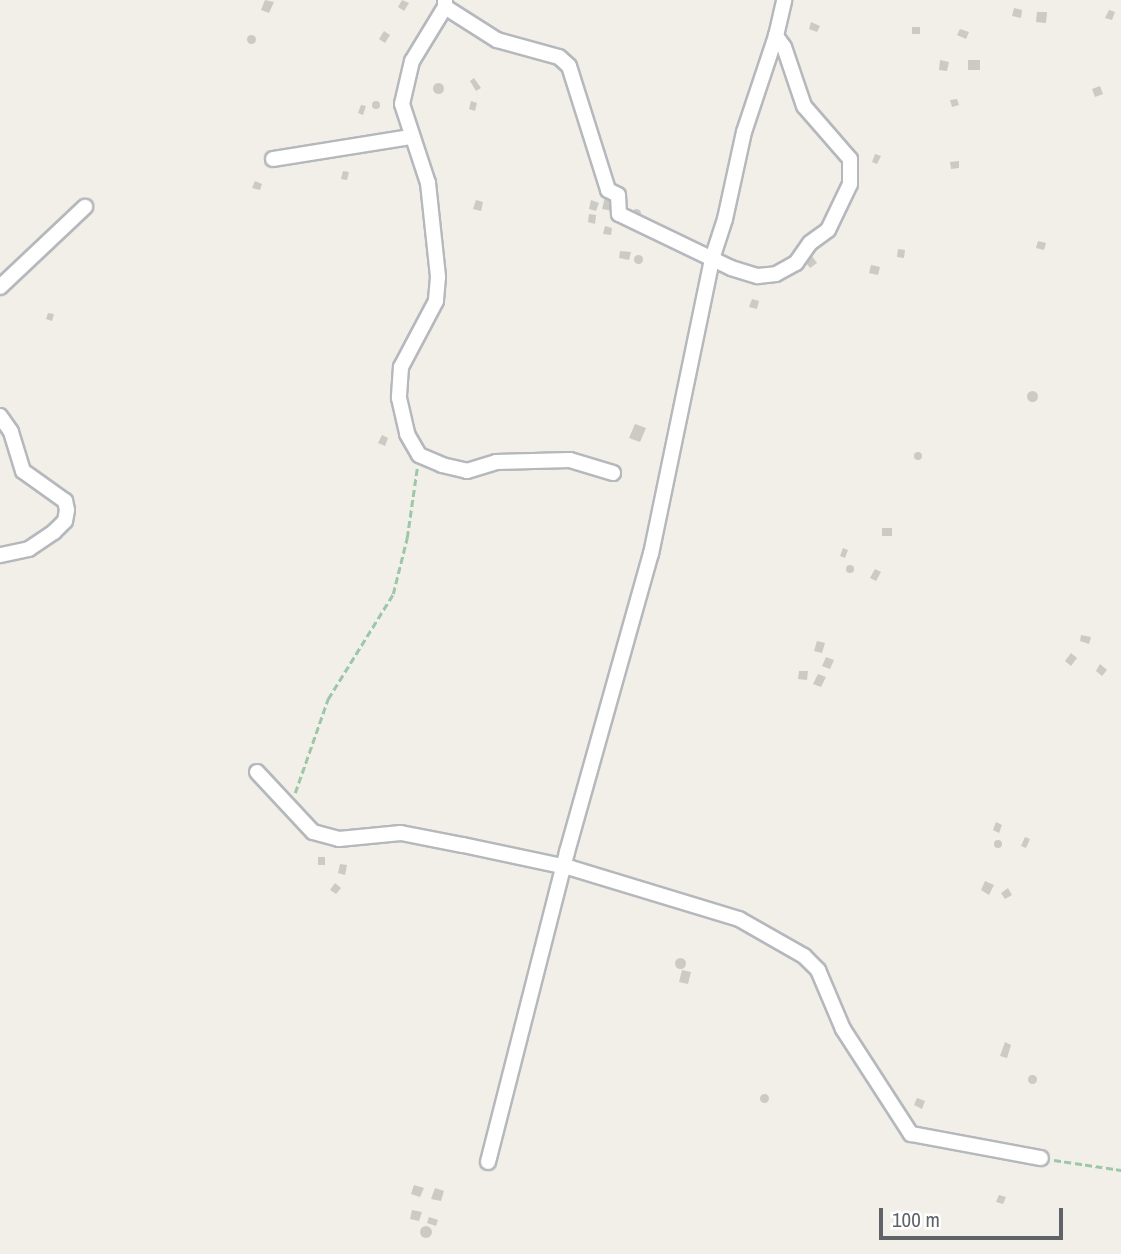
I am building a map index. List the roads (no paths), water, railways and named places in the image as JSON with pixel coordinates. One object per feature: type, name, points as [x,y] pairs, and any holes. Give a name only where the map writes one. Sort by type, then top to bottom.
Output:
[{"type":"street","points":[[488,1162],[563,868],[651,554],[712,259],[725,219],[744,132],[776,36],[784,0]]},
{"type":"street","points":[[613,473],[570,460],[496,462],[467,471],[442,466],[419,455],[407,434],[399,398],[401,368],[436,301],[438,276],[428,183],[402,104],[412,61],[445,4],[497,40],[559,57],[569,65],[608,190],[618,195],[619,214],[712,259],[758,276],[776,274],[796,263],[810,243],[828,230],[850,184],[850,159],[804,106],[784,47],[776,36]]},
{"type":"street","points":[[273,159],[411,137]]},
{"type":"street","points":[[0,289],[85,208]]},
{"type":"street","points":[[0,416],[11,432],[23,471],[65,501],[67,510],[65,521],[29,549],[0,555]]},
{"type":"street","points":[[257,772],[313,832],[339,839],[401,833],[563,868],[739,919],[804,956],[818,970],[843,1028],[911,1134],[1041,1158]]}]
